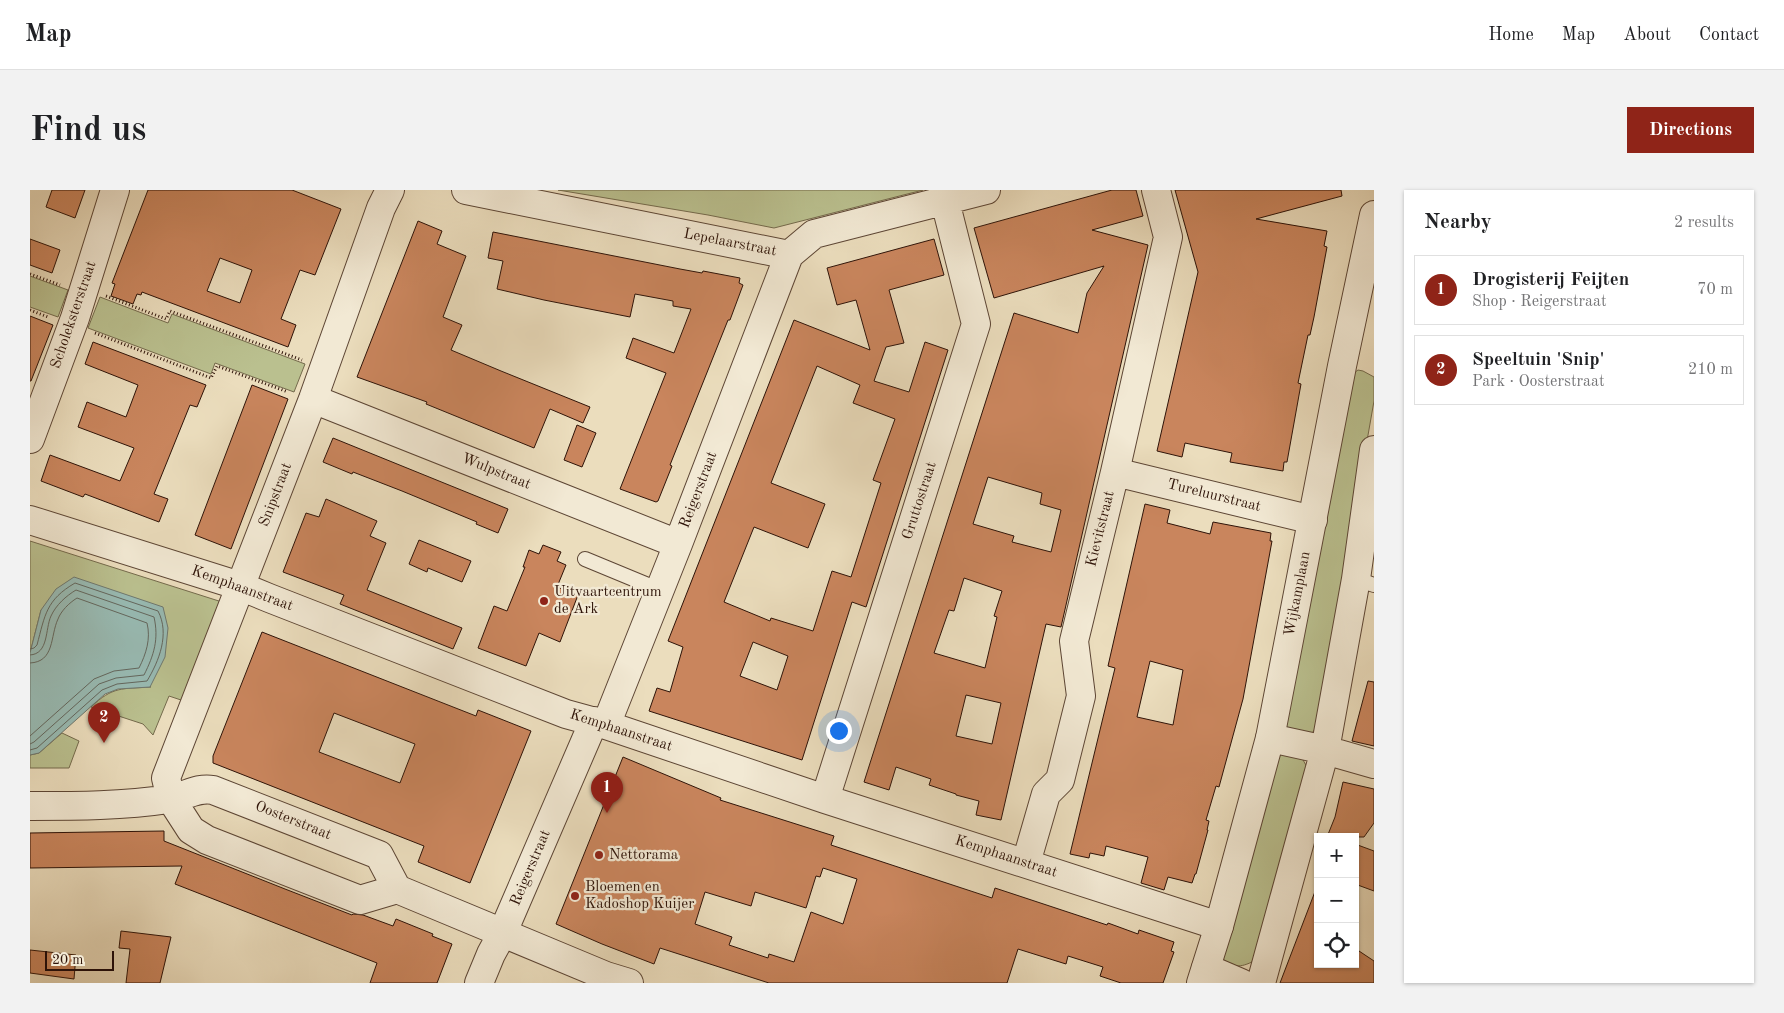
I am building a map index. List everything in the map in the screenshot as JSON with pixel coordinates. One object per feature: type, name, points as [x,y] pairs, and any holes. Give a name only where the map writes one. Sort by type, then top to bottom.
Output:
[{"type":"street","name":"Scholeksterstraat","points":[[30,439],[115,190]]},
{"type":"street","name":"Snipstraat","points":[[171,799],[166,778],[313,399],[381,208],[390,190]]},
{"type":"street","name":"Lepelaarstraat","points":[[466,190],[789,255],[814,234],[986,190]]},
{"type":"street","name":"Kievitstraat","points":[[1026,863],[1046,794],[1060,780],[1081,696],[1074,641],[1115,472],[1168,237],[1156,190]]},
{"type":"street","name":"Gruttostraat","points":[[826,798],[976,324],[945,201]]},
{"type":"street","name":"Wijkamplaan","points":[[1241,983],[1204,976],[1270,738],[1342,366],[1374,217]]},
{"type":"street","name":"Reigerstraat","points":[[479,983],[660,590],[789,255]]},
{"type":"street","name":"Wulpstraat","points":[[313,399],[678,544]]},
{"type":"street","points":[[1260,983],[1325,750],[1365,582],[1374,450]]},
{"type":"street","name":"Tureluurstraat","points":[[1115,472],[1313,520]]},
{"type":"street","name":"Kemphaanstraat","points":[[30,520],[240,586],[566,714],[600,723],[1219,926]]},
{"type":"street","points":[[1270,738],[1325,750],[1374,764]]},
{"type":"street","name":"Oosterstraat","points":[[30,806],[94,806],[171,799],[203,788],[213,790],[379,855],[396,889]]},
{"type":"street","points":[[171,799],[191,830],[207,840],[360,900],[396,889],[504,932],[606,976],[628,983]]},
{"type":"lane","points":[[585,559],[660,590]]},
{"type":"path","points":[[30,274],[78,302],[86,330],[211,378],[217,366],[296,395],[313,399]]},
{"type":"path","points":[[78,302],[97,293],[166,319],[170,311],[309,363]]},
{"type":"green space","points":[[558,190],[923,190],[774,228]]},
{"type":"green space","points":[[30,276],[68,290],[58,317],[30,307]]},
{"type":"green space","points":[[100,297],[168,323],[172,314],[305,364],[294,392],[215,363],[211,374],[88,328]]},
{"type":"green space","points":[[1358,370],[1374,377],[1374,401],[1317,726],[1308,739],[1285,729],[1351,375]]},
{"type":"green space","points":[[30,541],[222,602],[184,701],[169,696],[153,735],[143,724],[91,707],[106,695],[118,690],[151,687],[41,610],[30,653]]},
{"type":"green space","points":[[62,733],[79,741],[69,768],[30,768],[30,755],[39,753]]},
{"type":"green space","points":[[1284,752],[1302,758],[1308,769],[1257,950],[1252,962],[1235,966],[1220,957],[1277,756]]},
{"type":"water","points":[[74,577],[163,607],[168,628],[165,657],[150,687],[118,689],[105,694],[39,753],[30,755],[30,653],[41,610],[56,589]]},
{"type":"building","points":[[52,190],[85,190],[75,218],[46,207]]},
{"type":"building","points":[[148,190],[292,190],[341,209],[315,275],[300,270],[281,319],[296,325],[288,347],[142,292],[141,295],[137,294],[133,304],[111,296],[115,284],[112,283]],"holes":[[[220,258],[252,270],[240,303],[207,291]]]},
{"type":"building","points":[[1112,190],[1136,190],[1143,216],[1092,230],[1148,245],[1061,627],[1046,624],[1001,820],[976,815],[979,801],[929,785],[931,779],[896,767],[889,790],[864,782],[1014,313],[1078,333],[1087,293],[1104,266],[994,298],[974,228]],"holes":[[[988,477],[1042,493],[1040,504],[1061,510],[1051,552],[1012,542],[1014,536],[973,524]],[[964,578],[1002,591],[994,616],[997,617],[985,668],[934,653],[949,610],[954,611]],[[966,695],[1001,703],[992,744],[956,736]]]},
{"type":"building","points":[[1175,190],[1341,190],[1342,196],[1256,219],[1327,231],[1324,246],[1327,247],[1314,317],[1310,335],[1308,335],[1298,383],[1301,384],[1287,462],[1284,462],[1283,471],[1230,462],[1232,453],[1185,443],[1182,457],[1157,451],[1198,272]]},
{"type":"building","points":[[418,221],[442,231],[437,244],[466,256],[443,317],[462,325],[451,350],[590,407],[583,423],[550,409],[534,448],[426,404],[427,402],[357,377]]},
{"type":"building","points":[[493,232],[680,269],[740,278],[739,283],[743,285],[670,465],[672,466],[658,501],[656,502],[620,489],[666,373],[626,358],[633,338],[674,353],[691,309],[673,306],[673,301],[635,294],[630,317],[497,289],[503,261],[488,258]]},
{"type":"building","points":[[30,239],[60,250],[52,273],[30,265]]},
{"type":"building","points":[[934,239],[944,275],[889,290],[904,343],[886,347],[874,381],[909,392],[925,342],[948,350],[866,607],[852,602],[802,760],[649,711],[657,688],[670,692],[683,647],[668,641],[794,320],[870,350],[856,300],[837,305],[827,268]],"holes":[[[817,366],[860,385],[853,403],[895,419],[873,480],[881,483],[851,577],[832,571],[813,631],[771,618],[770,621],[724,602],[754,527],[808,548],[825,504],[771,483]],[[753,642],[788,656],[777,690],[740,676]]]},
{"type":"building","points":[[30,316],[53,325],[31,381],[30,381]]},
{"type":"building","points":[[93,342],[206,385],[197,407],[190,405],[154,494],[168,499],[159,522],[85,494],[83,497],[41,481],[50,455],[120,481],[134,448],[78,427],[87,402],[126,417],[138,385],[85,364]]},
{"type":"building","points":[[252,385],[288,399],[231,549],[195,535]]},
{"type":"building","points":[[577,425],[596,433],[582,467],[564,460]]},
{"type":"building","points":[[333,438],[508,509],[498,533],[476,524],[477,522],[402,491],[323,462]]},
{"type":"building","points":[[326,499],[377,521],[370,536],[386,543],[367,590],[462,628],[453,649],[340,604],[344,595],[283,572],[306,513],[319,517]]},
{"type":"building","points":[[1145,504],[1170,510],[1167,523],[1210,534],[1213,522],[1271,533],[1270,541],[1272,541],[1243,699],[1219,787],[1216,786],[1206,820],[1209,821],[1208,830],[1192,883],[1168,877],[1164,890],[1141,883],[1148,857],[1106,846],[1104,856],[1090,853],[1089,858],[1070,854],[1115,668],[1108,666]],"holes":[[[1150,661],[1183,670],[1173,725],[1137,717]]]},
{"type":"building","points":[[419,540],[471,561],[462,582],[428,568],[427,572],[409,564]]},
{"type":"building","name":"Uitvaartcentrum de Ark","points":[[543,545],[561,552],[557,561],[566,565],[557,587],[578,595],[560,642],[539,633],[526,666],[478,648],[494,606],[507,611],[525,567],[523,567],[529,550],[539,554]]},
{"type":"building","points":[[262,632],[476,716],[478,710],[531,731],[470,883],[418,862],[424,846],[213,763],[213,756]],"holes":[[[334,713],[415,744],[400,783],[319,752]]]},
{"type":"building","points":[[1368,681],[1374,682],[1374,746],[1352,741]]},
{"type":"building","points":[[623,757],[721,798],[720,800],[834,836],[831,845],[992,898],[995,888],[1107,925],[1108,923],[1138,934],[1139,930],[1174,942],[1171,951],[1174,952],[1163,983],[1121,983],[1100,976],[1103,967],[1068,956],[1066,964],[1018,949],[1007,983],[769,983],[660,948],[654,964],[556,924]],"holes":[[[823,868],[857,879],[843,924],[811,912],[794,962],[769,954],[768,958],[729,945],[732,937],[695,924],[705,892],[751,906],[755,892],[806,908],[816,876],[820,877]]]},
{"type":"building","points":[[1343,782],[1374,789],[1374,823],[1364,837],[1359,837],[1359,833],[1329,833],[1335,817]]},
{"type":"building","points":[[164,831],[164,841],[285,889],[352,915],[363,915],[393,926],[396,919],[452,944],[437,983],[370,983],[377,963],[175,884],[182,866],[30,868],[30,833]]},
{"type":"building","points":[[1359,845],[1374,851],[1374,891],[1359,885]]},
{"type":"building","points":[[1314,894],[1314,968],[1359,968],[1359,951],[1374,961],[1374,983],[1280,983]]},
{"type":"building","points":[[121,931],[171,937],[160,983],[126,983],[130,949],[119,948]]},
{"type":"building","points":[[30,950],[76,955],[74,979],[30,973]]},
{"type":"place","name":"Uitvaartcentrum de Ark","points":[[544,601]]},
{"type":"place","name":"Speeltuin 'Snip'","points":[[104,743]]},
{"type":"place","name":"Drogisterij Feijten","points":[[607,813]]},
{"type":"place","name":"Nettorama","points":[[599,855]]},
{"type":"place","name":"Bloemen en Kadoshop Kuijer","points":[[575,896]]}]
